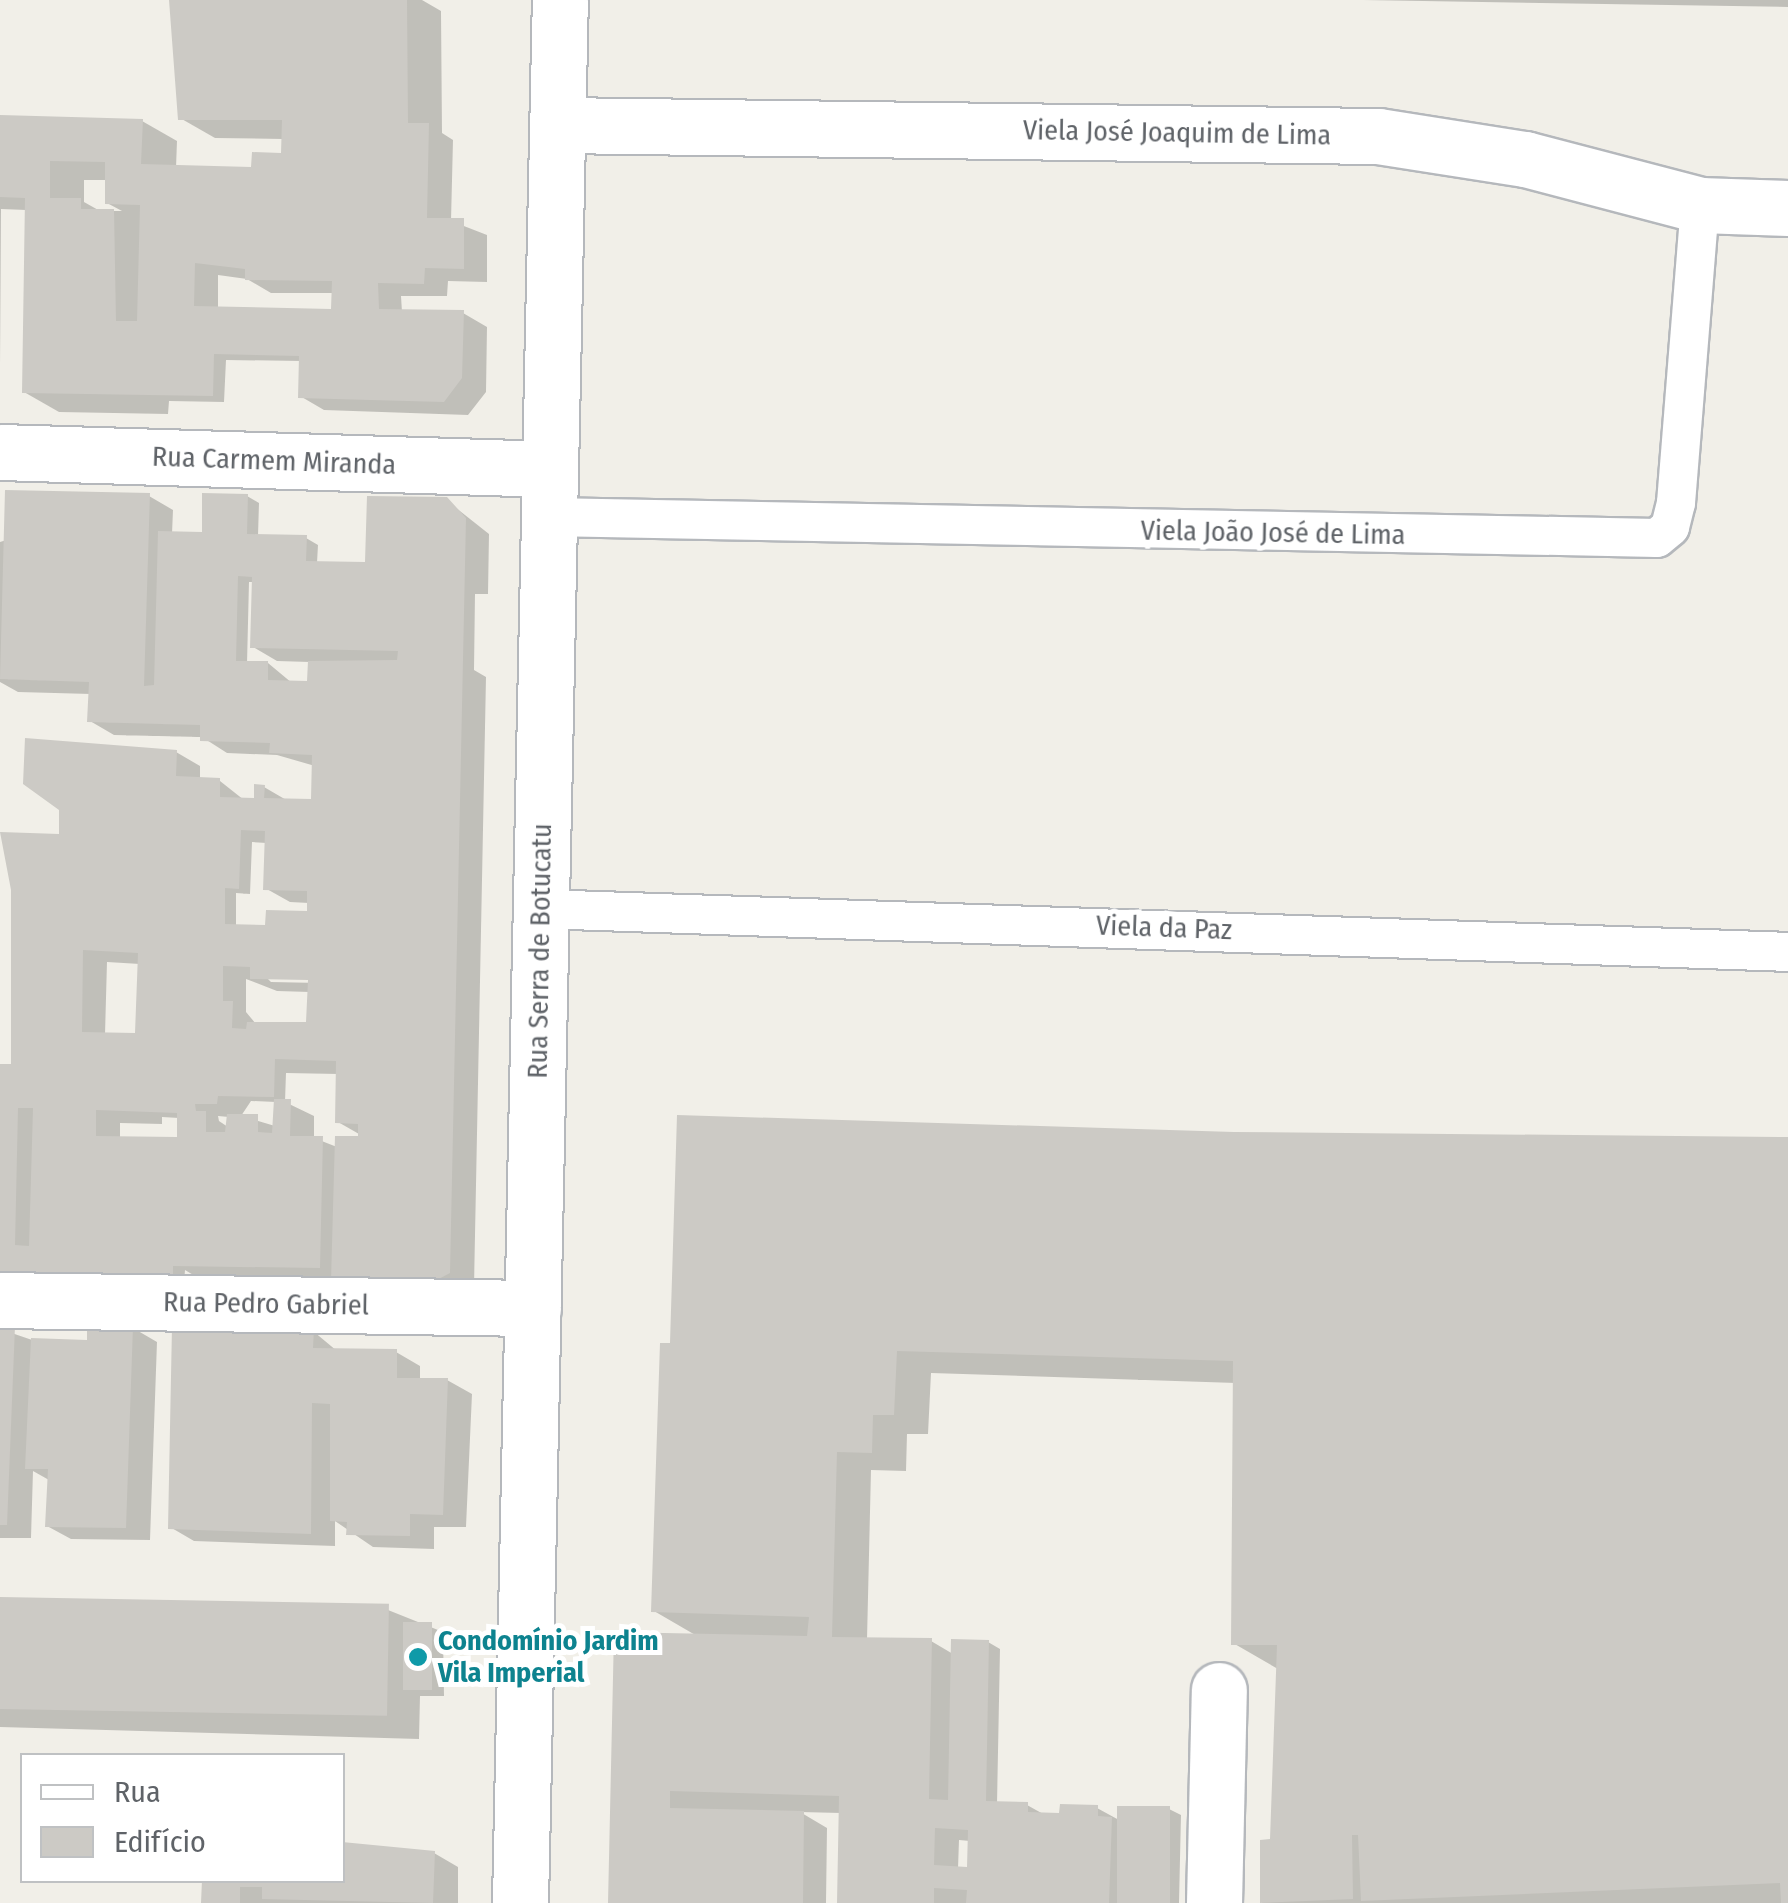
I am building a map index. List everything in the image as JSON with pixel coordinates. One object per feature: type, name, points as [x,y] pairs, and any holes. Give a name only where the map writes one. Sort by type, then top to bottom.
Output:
[{"type":"street","name":"Rua Serra de Botucatu","points":[[520,1903],[560,0]]},
{"type":"street","name":"Viela José Joaquim de Lima","points":[[558,125],[1378,136],[1525,159],[1700,204],[1788,208]]},
{"type":"street","name":"Rua Carmem Miranda","points":[[0,452],[549,493]]},
{"type":"street","name":"Rua Pedro Gabriel","points":[[0,1300],[532,1308]]},
{"type":"street","points":[[1214,1903],[1219,1690]]},
{"type":"lane","name":"Viela João José de Lima","points":[[549,493],[1657,538],[1670,527],[1676,503],[1700,204]]},
{"type":"lane","name":"Viela da Paz","points":[[540,909],[1788,952]]},
{"type":"building","points":[[169,0],[407,0],[408,123],[429,123],[427,218],[464,218],[464,269],[425,268],[424,284],[378,283],[379,309],[464,310],[462,378],[444,402],[298,398],[299,356],[214,354],[213,396],[22,393],[25,198],[0,197],[0,115],[143,119],[141,164],[251,167],[252,152],[281,153],[282,120],[178,120]],"holes":[[[50,161],[105,162],[105,204],[140,205],[137,321],[116,321],[114,209],[81,209],[81,198],[50,198]],[[195,263],[245,269],[245,280],[332,281],[331,309],[194,306]]]},
{"type":"building","points":[[5,490],[150,493],[144,686],[154,685],[158,531],[202,532],[202,493],[248,494],[247,534],[307,535],[306,561],[365,562],[367,496],[447,497],[466,518],[450,1273],[431,1283],[331,1281],[335,1136],[358,1136],[358,1124],[335,1123],[336,1061],[275,1059],[274,1097],[218,1096],[217,1104],[195,1104],[196,1111],[206,1111],[206,1132],[225,1132],[227,1114],[258,1114],[258,1132],[272,1133],[274,1099],[291,1099],[290,1136],[323,1136],[320,1268],[173,1266],[173,1278],[0,1275],[0,1064],[11,1064],[11,890],[0,832],[59,834],[59,810],[23,784],[25,738],[177,750],[176,776],[220,778],[220,797],[254,798],[254,784],[265,785],[264,798],[311,799],[312,755],[269,753],[270,743],[200,741],[200,725],[87,722],[89,682],[0,679]],"holes":[[[238,576],[252,577],[250,648],[398,651],[397,660],[308,661],[307,681],[268,680],[268,661],[236,661]],[[241,830],[265,831],[263,890],[307,891],[307,911],[266,910],[265,925],[225,924],[225,888],[239,889]],[[83,950],[138,953],[135,1033],[82,1032]],[[223,966],[250,967],[250,979],[308,980],[306,1022],[247,1022],[246,1029],[232,1028],[233,1001],[223,1001]],[[18,1108],[33,1108],[29,1246],[15,1245]],[[96,1110],[177,1113],[177,1137],[96,1136]]]},
{"type":"building","points":[[677,1115],[1234,1132],[1788,1137],[1788,1903],[1781,1903],[1780,1883],[1361,1901],[1358,1835],[1352,1835],[1353,1899],[1260,1903],[1260,1840],[1270,1839],[1277,1645],[1231,1645],[1233,1361],[897,1351],[894,1415],[873,1415],[872,1453],[837,1452],[832,1637],[932,1638],[929,1799],[948,1800],[951,1639],[989,1640],[986,1801],[1028,1802],[1028,1812],[1059,1813],[1060,1804],[1098,1805],[1098,1816],[1112,1817],[1109,1903],[966,1903],[967,1890],[934,1888],[934,1903],[837,1903],[839,1796],[670,1791],[670,1808],[804,1811],[803,1903],[608,1903],[614,1632],[807,1636],[809,1617],[651,1612],[660,1343],[670,1343]],"holes":[[[935,1828],[968,1830],[967,1867],[934,1865]]]},
{"type":"building","points":[[0,1326],[15,1326],[7,1525],[0,1525]]},
{"type":"building","points":[[87,1326],[133,1326],[126,1528],[45,1527],[48,1469],[25,1469],[31,1338],[87,1340]]},
{"type":"building","points":[[172,1326],[314,1329],[313,1348],[397,1349],[397,1378],[448,1378],[443,1515],[410,1514],[410,1536],[346,1535],[347,1522],[330,1521],[330,1404],[312,1403],[311,1534],[168,1529]]},
{"type":"building","points":[[0,1597],[389,1604],[387,1716],[0,1709]]},
{"type":"building","name":"Condomínio Jardim Vila Imperial","points":[[403,1622],[432,1622],[432,1690],[403,1690]]},
{"type":"building","points":[[1117,1806],[1170,1806],[1170,1903],[1117,1903]]},
{"type":"building","points":[[345,1842],[435,1851],[433,1903],[262,1899],[262,1887],[240,1887],[240,1903],[201,1903],[202,1883],[345,1883]]},
{"type":"place","name":"Condomínio Jardim Vila Imperial","points":[[418,1657]]}]
